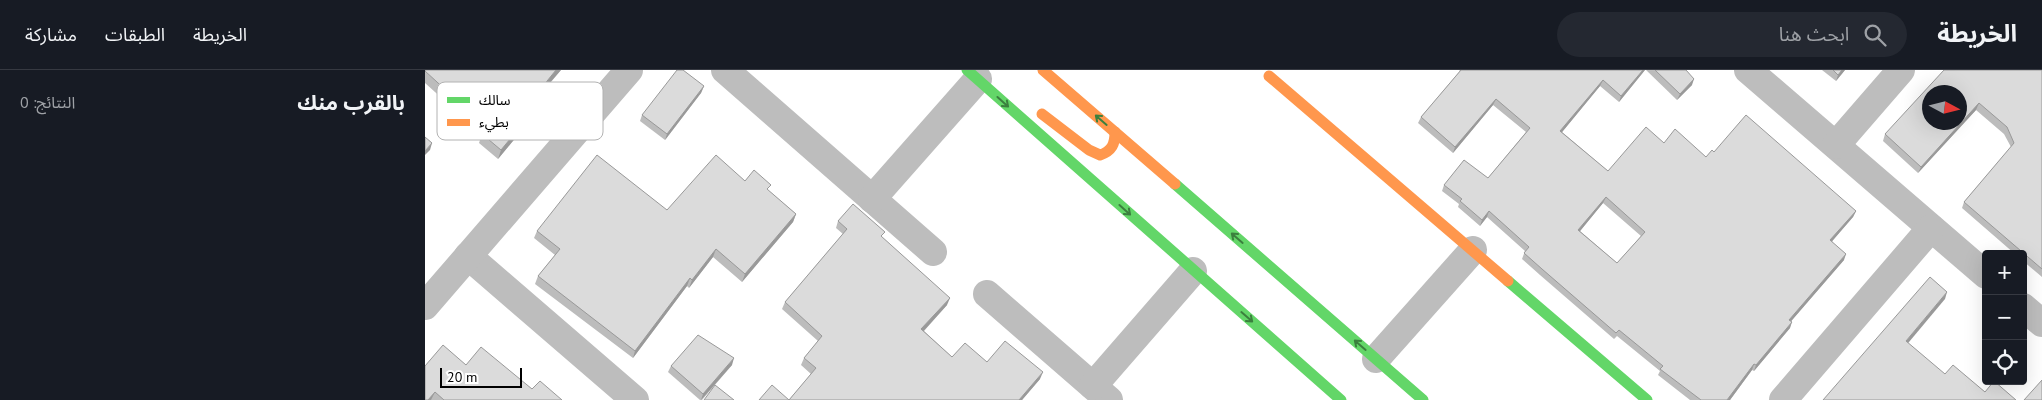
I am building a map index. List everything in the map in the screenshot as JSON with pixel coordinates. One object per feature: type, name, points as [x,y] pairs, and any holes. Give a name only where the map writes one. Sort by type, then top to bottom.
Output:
[{"type":"main road","points":[[1043,70],[1423,400]]},
{"type":"main road","points":[[972,75],[1003,86]]},
{"type":"main road","points":[[972,75],[1341,400]]},
{"type":"main road","points":[[1269,76],[1647,400]]},
{"type":"main road","points":[[1035,108],[1094,154],[1100,155],[1111,150],[1115,145],[1115,132]]},
{"type":"street","points":[[603,100],[629,70]]},
{"type":"street","points":[[725,70],[933,252]]},
{"type":"street","points":[[1748,70],[1982,272]]},
{"type":"street","points":[[1836,145],[1901,70]]},
{"type":"street","points":[[872,199],[972,75]]},
{"type":"street","points":[[425,306],[568,140]]},
{"type":"street","points":[[1783,400],[1931,228]]},
{"type":"street","points":[[1376,359],[1473,250]]},
{"type":"street","points":[[468,256],[635,400]]},
{"type":"street","points":[[987,294],[1101,393],[1193,271]]},
{"type":"street","points":[[2027,310],[2042,323]]},
{"type":"building","points":[[556,70],[546,82],[437,82],[425,71]]},
{"type":"building","points":[[677,70],[683,70],[704,86],[667,134],[642,115]]},
{"type":"building","points":[[1461,70],[1643,70],[1621,96],[1603,80],[1560,131],[1608,171],[1646,127],[1664,143],[1675,129],[1706,157],[1712,150],[1714,152],[1746,115],[1856,211],[1830,240],[1846,254],[1789,320],[1792,322],[1756,365],[1754,364],[1727,400],[1701,400],[1660,369],[1663,366],[1619,330],[1616,333],[1524,253],[1529,247],[1489,211],[1482,220],[1460,201],[1462,199],[1444,185],[1464,160],[1488,178],[1530,128],[1496,99],[1455,147],[1421,117]],"holes":[[[1606,197],[1645,232],[1617,263],[1578,230]]]},
{"type":"building","points":[[1655,70],[1686,70],[1694,79],[1680,94]]},
{"type":"building","points":[[1833,70],[1842,70],[1838,75]]},
{"type":"building","points":[[1944,70],[2042,70],[2042,269],[2027,256],[2027,250],[2020,250],[1964,202],[2014,143],[2007,127],[1979,103],[1967,116],[1967,85],[1930,85]]},
{"type":"building","points":[[1922,94],[1922,130],[1955,130],[1921,167],[1885,134]]},
{"type":"building","points":[[425,137],[432,143],[425,151]]},
{"type":"building","points":[[489,140],[509,140],[501,150]]},
{"type":"building","points":[[597,155],[667,210],[716,155],[745,181],[754,170],[771,185],[767,189],[796,214],[745,274],[716,249],[692,280],[690,278],[635,351],[538,276],[560,249],[537,231]]},
{"type":"building","points":[[853,204],[885,232],[881,236],[950,298],[921,329],[952,357],[965,343],[987,362],[1005,341],[1043,372],[1019,400],[789,400],[816,368],[804,358],[822,336],[785,302],[847,229],[838,221]]},
{"type":"building","points":[[1930,277],[1947,292],[1906,341],[1945,374],[1953,365],[1985,392],[1991,385],[1999,385],[2016,400],[1823,400]]},
{"type":"building","points":[[698,335],[734,358],[703,394],[671,366]]},
{"type":"building","points":[[443,345],[466,365],[481,347],[532,389],[540,381],[562,400],[444,400],[435,392],[428,400],[425,400],[425,366]]},
{"type":"building","points":[[2042,380],[2042,400],[2024,400]]},
{"type":"building","points":[[715,385],[734,400],[704,400]]},
{"type":"building","points":[[772,385],[789,400],[759,400]]},
{"type":"traffic: fast","points":[[967,70],[1341,400]]},
{"type":"traffic: fast","points":[[1175,184],[1423,400]]},
{"type":"traffic: fast","points":[[1508,281],[1647,400]]},
{"type":"traffic: slow","points":[[1043,70],[1175,184]]},
{"type":"traffic: slow","points":[[1269,76],[1508,281]]},
{"type":"traffic: slow","points":[[1042,114],[1089,150],[1100,155],[1112,146],[1115,132]]}]
